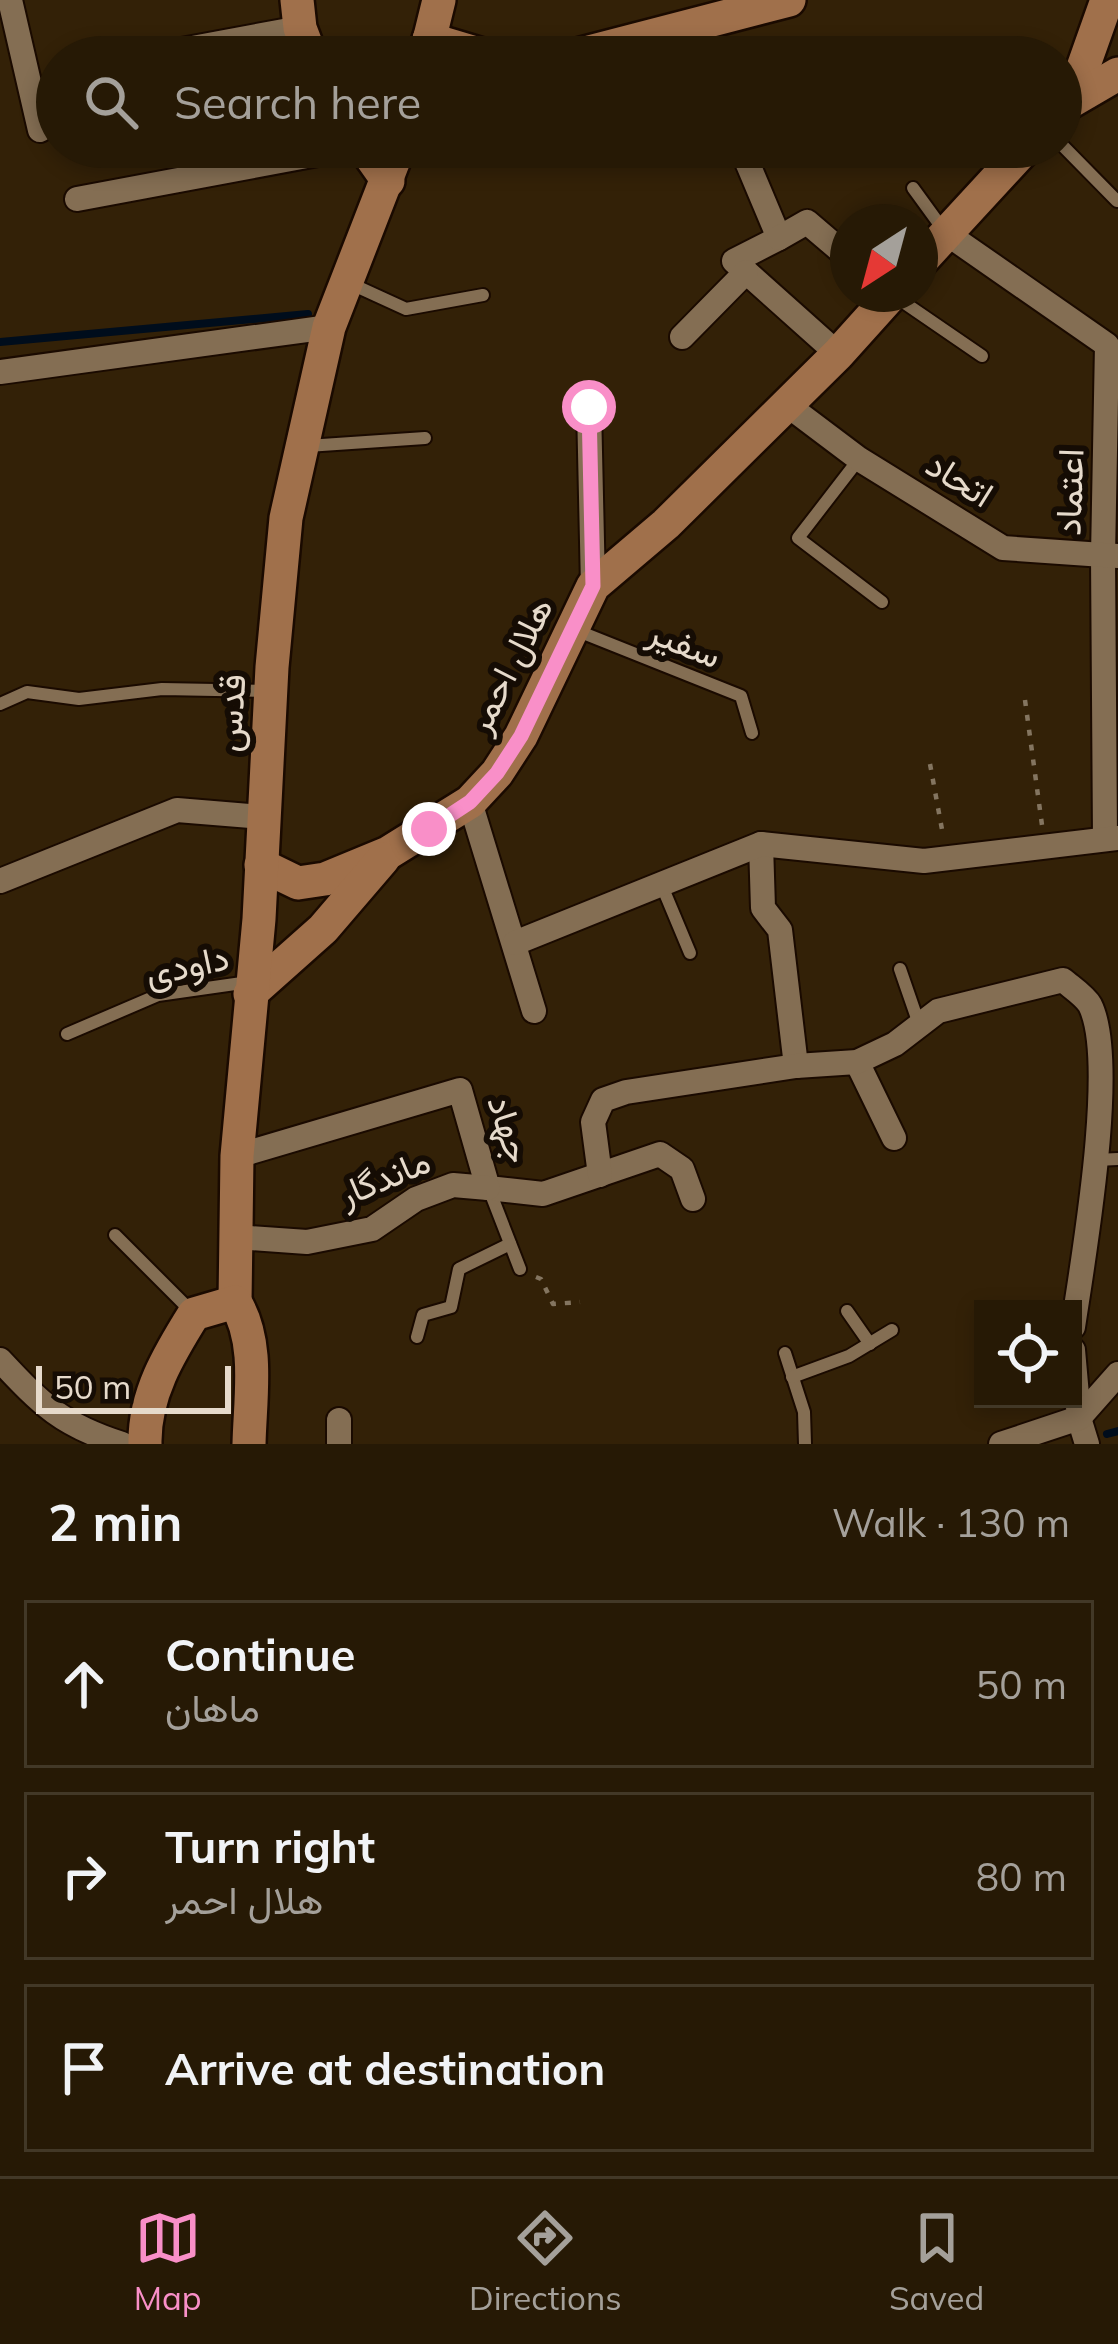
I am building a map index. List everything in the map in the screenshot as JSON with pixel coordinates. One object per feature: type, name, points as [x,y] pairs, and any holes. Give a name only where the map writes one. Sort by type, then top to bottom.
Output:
[{"type":"street","points":[[10,0],[36,113]]},
{"type":"street","points":[[430,36],[439,0]]},
{"type":"street","points":[[639,36],[737,6],[789,0]]},
{"type":"street","points":[[1082,70],[1107,0]]},
{"type":"street","points":[[259,36],[303,28]]},
{"type":"street","points":[[1082,94],[1118,74]]},
{"type":"street","points":[[77,199],[288,168]]},
{"type":"street","name":"قدس","points":[[250,1444],[250,1342],[245,1318],[235,1302],[237,1156],[286,518],[329,327],[380,168]]},
{"type":"street","points":[[750,168],[779,238]]},
{"type":"street","points":[[938,242],[1006,168]]},
{"type":"street","points":[[830,241],[807,222],[734,261],[838,354]]},
{"type":"street","name":"اعتماد","points":[[946,233],[1108,346],[1114,402],[1111,838]]},
{"type":"street","points":[[682,337],[746,272]]},
{"type":"street","name":"هلال احمر","points":[[388,853],[470,802],[497,773],[521,736],[593,586],[666,524],[876,312]]},
{"type":"street","points":[[0,372],[329,327]]},
{"type":"street","name":"اتحاد","points":[[786,404],[859,459],[1003,548],[1110,556]]},
{"type":"street","points":[[589,407],[593,586]]},
{"type":"street","points":[[470,802],[534,1011]]},
{"type":"street","points":[[0,881],[177,810],[263,817]]},
{"type":"street","points":[[515,943],[761,844],[924,860],[1111,838]]},
{"type":"street","points":[[761,844],[763,908],[780,930],[796,1066]]},
{"type":"street","points":[[261,865],[298,883],[325,879],[388,853]]},
{"type":"street","points":[[251,988],[323,929],[388,853]]},
{"type":"street","points":[[600,1174],[593,1122],[603,1100],[626,1092],[796,1066],[857,1062],[895,1044],[938,1011],[1063,980],[1089,1003],[1098,1035],[1107,1160],[1078,1300]]},
{"type":"street","points":[[857,1062],[894,1138]]},
{"type":"street","name":"جهاد","points":[[237,1156],[460,1090],[488,1188],[543,1193],[660,1154],[682,1168],[693,1199]]},
{"type":"street","name":"ماندگار","points":[[236,1237],[308,1242],[372,1228],[416,1199],[452,1185],[488,1188]]},
{"type":"street","points":[[145,1444],[151,1397],[194,1314],[235,1302]]},
{"type":"street","points":[[0,1360],[38,1401],[77,1430],[122,1444]]},
{"type":"street","points":[[1001,1444],[1079,1418],[1118,1374]]},
{"type":"street","points":[[1078,1408],[1087,1444]]},
{"type":"lane","points":[[1082,165],[1117,201]]},
{"type":"lane","points":[[913,188],[946,233]]},
{"type":"lane","points":[[344,281],[406,310],[483,295]]},
{"type":"lane","points":[[918,312],[982,356]]},
{"type":"lane","points":[[302,446],[425,438]]},
{"type":"lane","points":[[859,459],[797,538],[882,602]]},
{"type":"lane","name":"سفیر","points":[[572,628],[741,696],[752,734]]},
{"type":"lane","points":[[0,704],[27,692],[79,699],[162,688],[271,692]]},
{"type":"lane","points":[[662,886],[690,953]]},
{"type":"lane","points":[[900,970],[920,1025]]},
{"type":"lane","name":"داودی","points":[[67,1034],[158,995],[251,988]]},
{"type":"lane","points":[[488,1188],[520,1269]]},
{"type":"lane","points":[[115,1235],[194,1314]]},
{"type":"lane","points":[[417,1337],[423,1315],[451,1306],[459,1269],[510,1244]]},
{"type":"lane","points":[[847,1311],[870,1344]]},
{"type":"lane","points":[[792,1377],[849,1357],[892,1330]]},
{"type":"lane","points":[[785,1353],[803,1412],[805,1444]]},
{"type":"path","points":[[1024,700],[1044,846]]},
{"type":"path","points":[[930,764],[948,858]]},
{"type":"path","points":[[520,1269],[541,1280],[553,1304],[580,1302]]},
{"type":"waterway","points":[[0,342],[308,314]]},
{"type":"waterway","points":[[1107,1434],[1118,1431]]},
{"type":"route","points":[[429,829],[470,802],[497,773],[521,736],[593,586],[589,407]]}]
